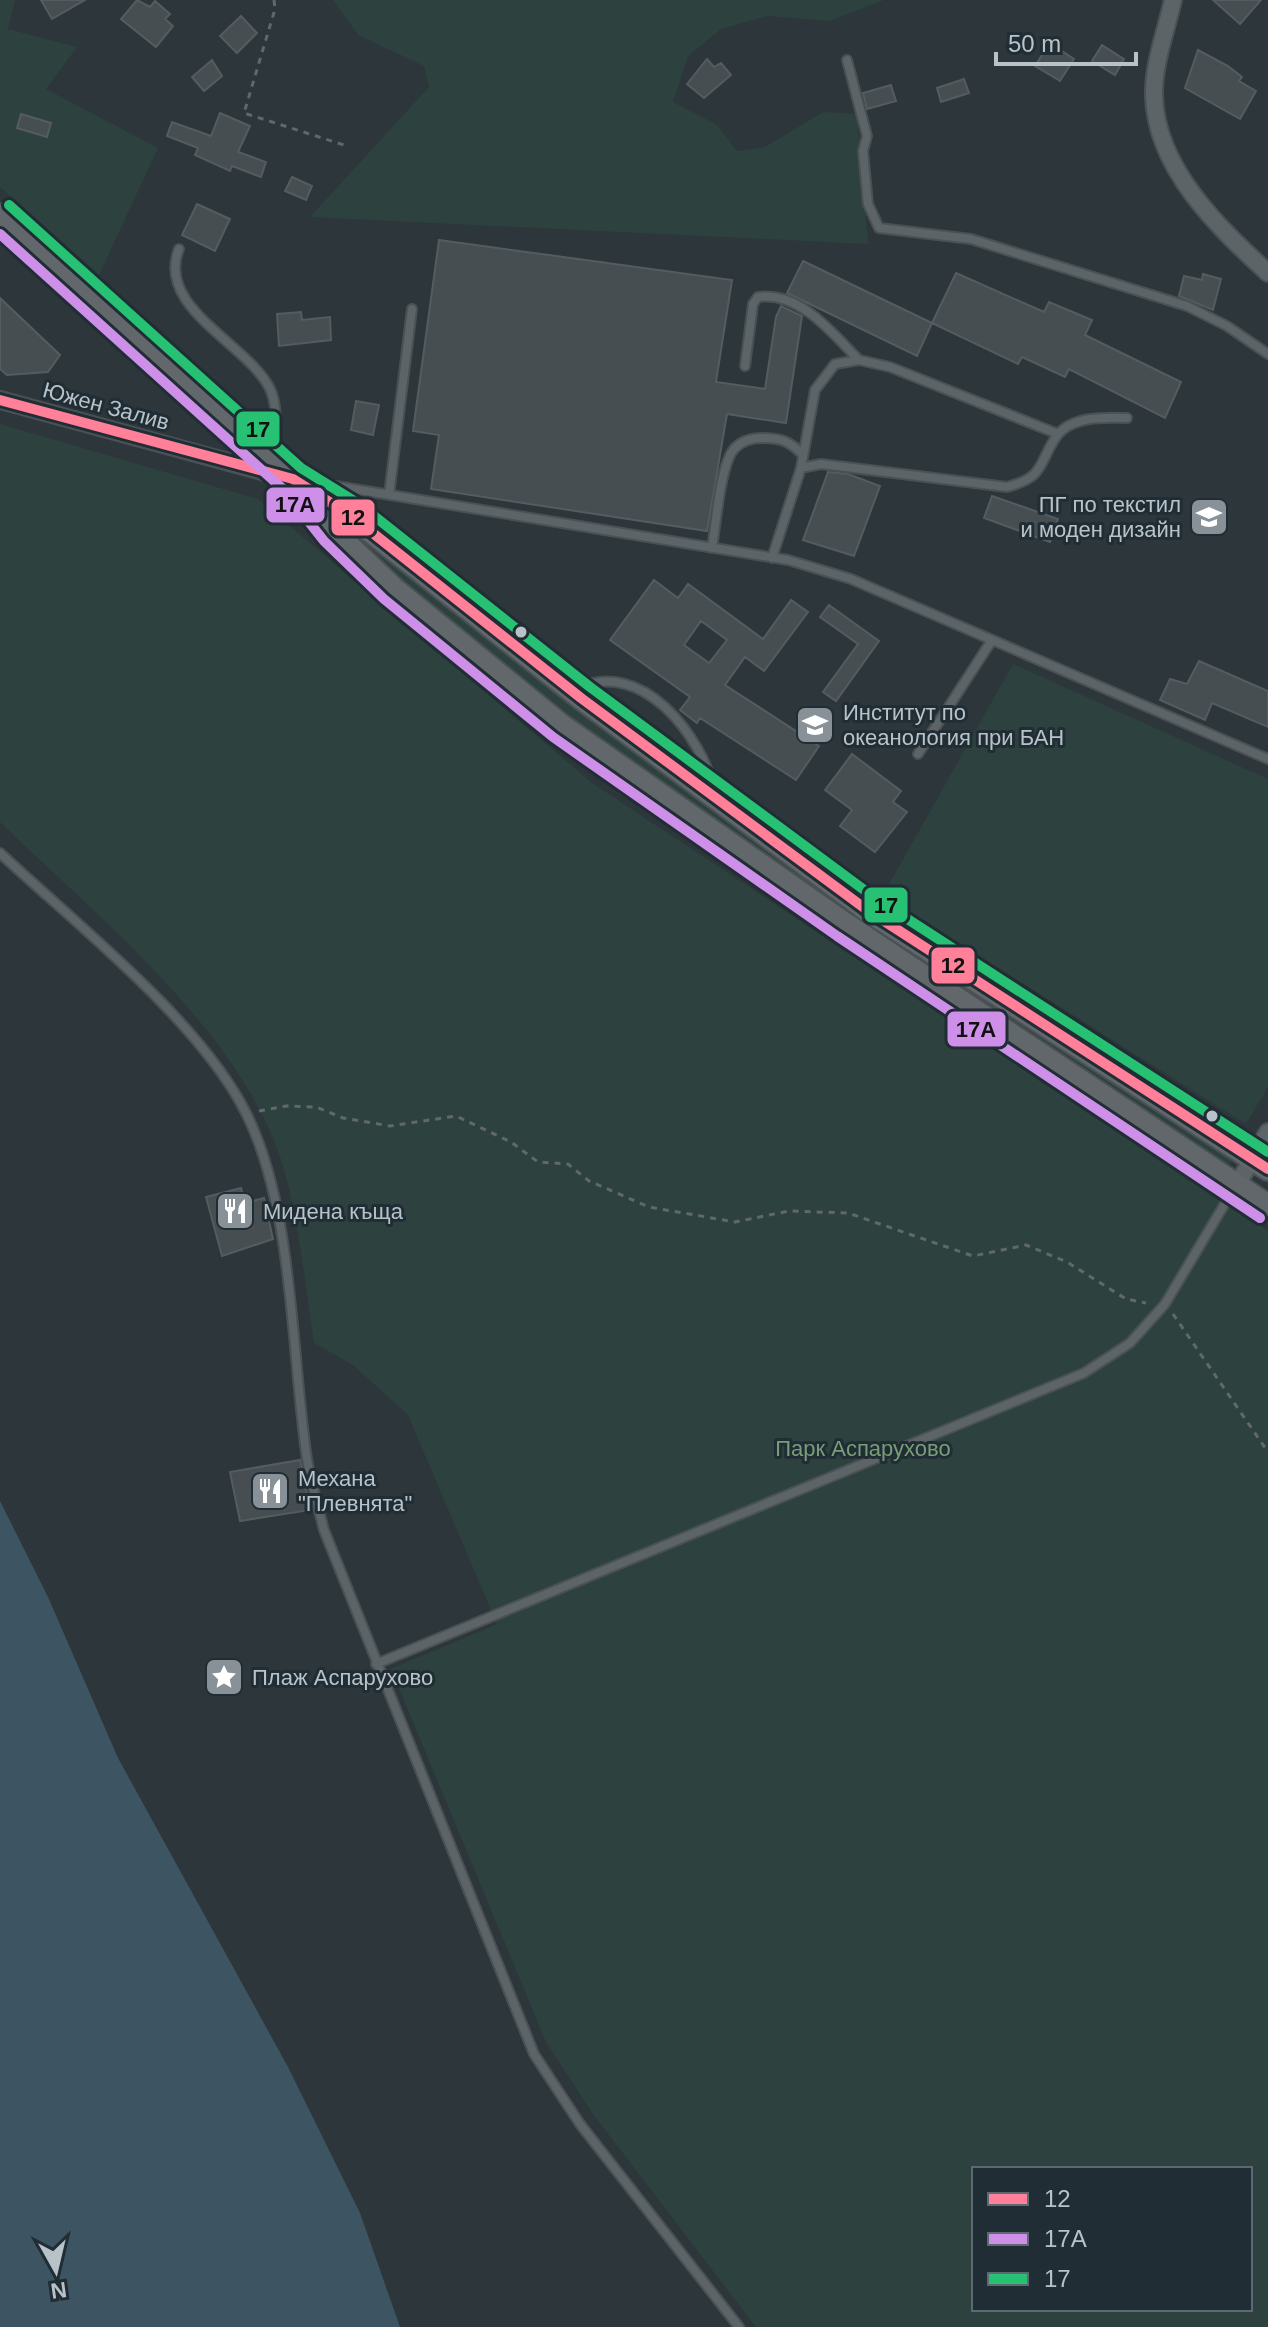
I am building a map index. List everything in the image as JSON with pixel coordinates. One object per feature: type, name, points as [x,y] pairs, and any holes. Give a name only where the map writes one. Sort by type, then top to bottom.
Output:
[{"type":"main road","points":[[0,215],[293,479],[350,515],[572,691],[867,910],[1260,1164]]},
{"type":"main road","points":[[293,479],[334,532],[394,589],[562,726],[845,924],[1268,1206]]},
{"type":"street","points":[[1173,0],[1155,83],[1154,100],[1162,133],[1178,172],[1226,234],[1268,273]]},
{"type":"street","name":"Южен Залив","points":[[0,400],[293,479]]},
{"type":"street","points":[[1237,1185],[1260,1164],[1268,1132]]},
{"type":"lane","points":[[847,60],[867,136],[863,151],[868,204],[879,228],[971,239],[1187,306],[1227,326],[1268,354]]},
{"type":"lane","points":[[179,249],[173,263],[176,280],[192,307],[269,388],[276,409],[274,462]]},
{"type":"lane","points":[[745,366],[753,304],[758,297],[766,296],[808,310],[859,360]]},
{"type":"lane","points":[[389,495],[412,309]]},
{"type":"lane","points":[[772,558],[801,468],[815,390],[835,364],[859,360],[890,367],[1058,434]]},
{"type":"lane","points":[[801,468],[821,464],[1007,487],[1025,482],[1041,469],[1058,434],[1086,419],[1127,418]]},
{"type":"lane","points":[[712,548],[727,468],[734,449],[751,438],[766,438],[789,441],[802,454]]},
{"type":"lane","points":[[293,479],[772,558],[851,579],[1268,759]]},
{"type":"lane","points":[[918,754],[992,640]]},
{"type":"lane","points":[[572,691],[586,684],[625,681],[641,688],[694,739],[709,767],[717,796]]},
{"type":"lane","points":[[0,853],[167,1009],[207,1055],[246,1113],[272,1190],[283,1252],[307,1461],[324,1530],[534,2054],[580,2124],[739,2327]]},
{"type":"lane","points":[[376,1664],[1084,1373],[1130,1343],[1165,1304],[1237,1185]]},
{"type":"path","points":[[274,0],[275,9],[244,113],[344,145]]},
{"type":"path","points":[[246,1113],[286,1106],[316,1107],[343,1118],[390,1126],[456,1116],[511,1142],[538,1162],[568,1164],[589,1181],[649,1207],[735,1222],[789,1211],[848,1213],[973,1256],[1026,1245],[1067,1262],[1126,1299],[1154,1304],[1144,1314]]},
{"type":"path","points":[[1165,1304],[1268,1452]]},
{"type":"green space","points":[[0,0],[15,0],[8,29],[77,47],[46,89],[158,148],[99,275],[0,187]]},
{"type":"green space","points":[[333,0],[884,0],[830,21],[767,16],[721,29],[688,56],[673,102],[717,125],[737,151],[765,147],[823,112],[857,114],[868,244],[310,217],[429,87],[424,66],[358,35]]},
{"type":"green space","name":"Парк Аспарухово","points":[[0,424],[258,499],[592,783],[1268,1231],[1268,2327],[756,2327],[593,2114],[546,2042],[391,1669],[497,1624],[408,1415],[353,1365],[314,1343],[287,1180],[268,1128],[241,1078],[207,1030],[126,941],[0,822]]},
{"type":"green space","points":[[293,479],[717,796],[1239,1149],[1223,1175],[689,817],[394,589]]},
{"type":"green space","points":[[1013,664],[1268,779],[1268,1087],[1246,1124],[883,895]]},
{"type":"water","points":[[0,1501],[48,1597],[118,1758],[288,2067],[360,2213],[400,2327],[0,2327]]},
{"type":"building","points":[[41,0],[85,0],[52,19]]},
{"type":"building","points":[[137,0],[150,7],[155,1],[170,14],[165,19],[173,26],[156,47],[121,19]]},
{"type":"building","points":[[1213,0],[1261,0],[1240,24]]},
{"type":"building","points":[[241,16],[257,33],[237,53],[220,36]]},
{"type":"building","points":[[1050,43],[1074,59],[1060,81],[1035,66]]},
{"type":"building","points":[[1102,45],[1124,59],[1115,75],[1092,61]]},
{"type":"building","points":[[1198,50],[1228,66],[1242,77],[1239,81],[1256,91],[1240,119],[1185,88]]},
{"type":"building","points":[[707,59],[714,67],[721,63],[731,75],[704,98],[687,84]]},
{"type":"building","points":[[212,60],[222,76],[204,91],[192,77]]},
{"type":"building","points":[[964,79],[969,93],[941,102],[937,88]]},
{"type":"building","points":[[891,85],[896,101],[867,109],[863,93]]},
{"type":"building","points":[[220,113],[250,126],[238,152],[266,162],[261,177],[232,166],[230,171],[195,155],[198,148],[167,136],[172,122],[211,136]]},
{"type":"building","points":[[21,114],[51,123],[47,137],[17,128]]},
{"type":"building","points":[[292,177],[312,186],[306,200],[285,191]]},
{"type":"building","points":[[197,204],[230,219],[215,251],[182,235]]},
{"type":"building","points":[[439,240],[732,280],[716,382],[765,389],[776,317],[781,306],[802,316],[786,423],[727,414],[707,531],[431,489],[439,435],[413,431]]},
{"type":"building","points":[[803,261],[932,323],[917,356],[787,293]]},
{"type":"building","points":[[956,273],[1044,312],[1049,302],[1092,320],[1085,335],[1181,382],[1165,418],[1069,369],[1065,377],[1022,357],[1018,364],[932,323]]},
{"type":"building","points":[[1203,274],[1221,279],[1213,310],[1179,296],[1184,276],[1202,280]]},
{"type":"building","points":[[0,298],[60,355],[48,372],[7,375],[0,369]]},
{"type":"building","points":[[301,312],[302,320],[330,317],[331,340],[279,346],[277,314]]},
{"type":"building","points":[[356,401],[379,405],[373,435],[351,430]]},
{"type":"building","points":[[828,472],[848,474],[880,486],[854,556],[803,540]]},
{"type":"building","points":[[992,496],[1058,519],[1050,542],[984,518]]},
{"type":"building","points":[[654,580],[678,598],[688,584],[763,639],[791,600],[808,612],[764,671],[745,657],[725,685],[819,746],[796,780],[700,718],[697,723],[680,710],[690,697],[610,640]],"holes":[[[701,621],[727,640],[709,663],[684,645]]]},
{"type":"building","points":[[829,605],[879,641],[836,701],[823,692],[858,644],[820,617]]},
{"type":"building","points":[[1199,661],[1268,691],[1268,727],[1212,703],[1205,720],[1160,700],[1170,679],[1187,684]]},
{"type":"building","points":[[852,754],[901,791],[893,802],[907,812],[875,852],[840,826],[852,810],[825,790]]},
{"type":"building","points":[[241,1188],[245,1203],[264,1198],[273,1239],[222,1256],[206,1197]]},
{"type":"building","name":"Механа \"Плевнята\"","points":[[300,1460],[310,1510],[240,1521],[230,1472]]},
{"type":"transit line","name":"17","points":[[9,205],[301,468],[359,504],[590,687],[875,898],[1268,1152]]},
{"type":"transit line","name":"17А","points":[[0,234],[283,489],[324,541],[384,599],[553,737],[837,936],[1260,1218]]},
{"type":"transit line","name":"12","points":[[0,400],[293,479],[350,515],[581,698],[867,910],[1268,1169]]},
{"type":"place","name":"ПГ по текстил и моден дизайн","points":[[1209,517]]},
{"type":"place","name":"Институт по океанология при БАН","points":[[815,725]]},
{"type":"place","name":"Мидена къща","points":[[235,1211]]},
{"type":"place","name":"Механа \"Плевнята\"","points":[[270,1491]]},
{"type":"place","name":"Плаж Аспарухово","points":[[224,1677]]}]
